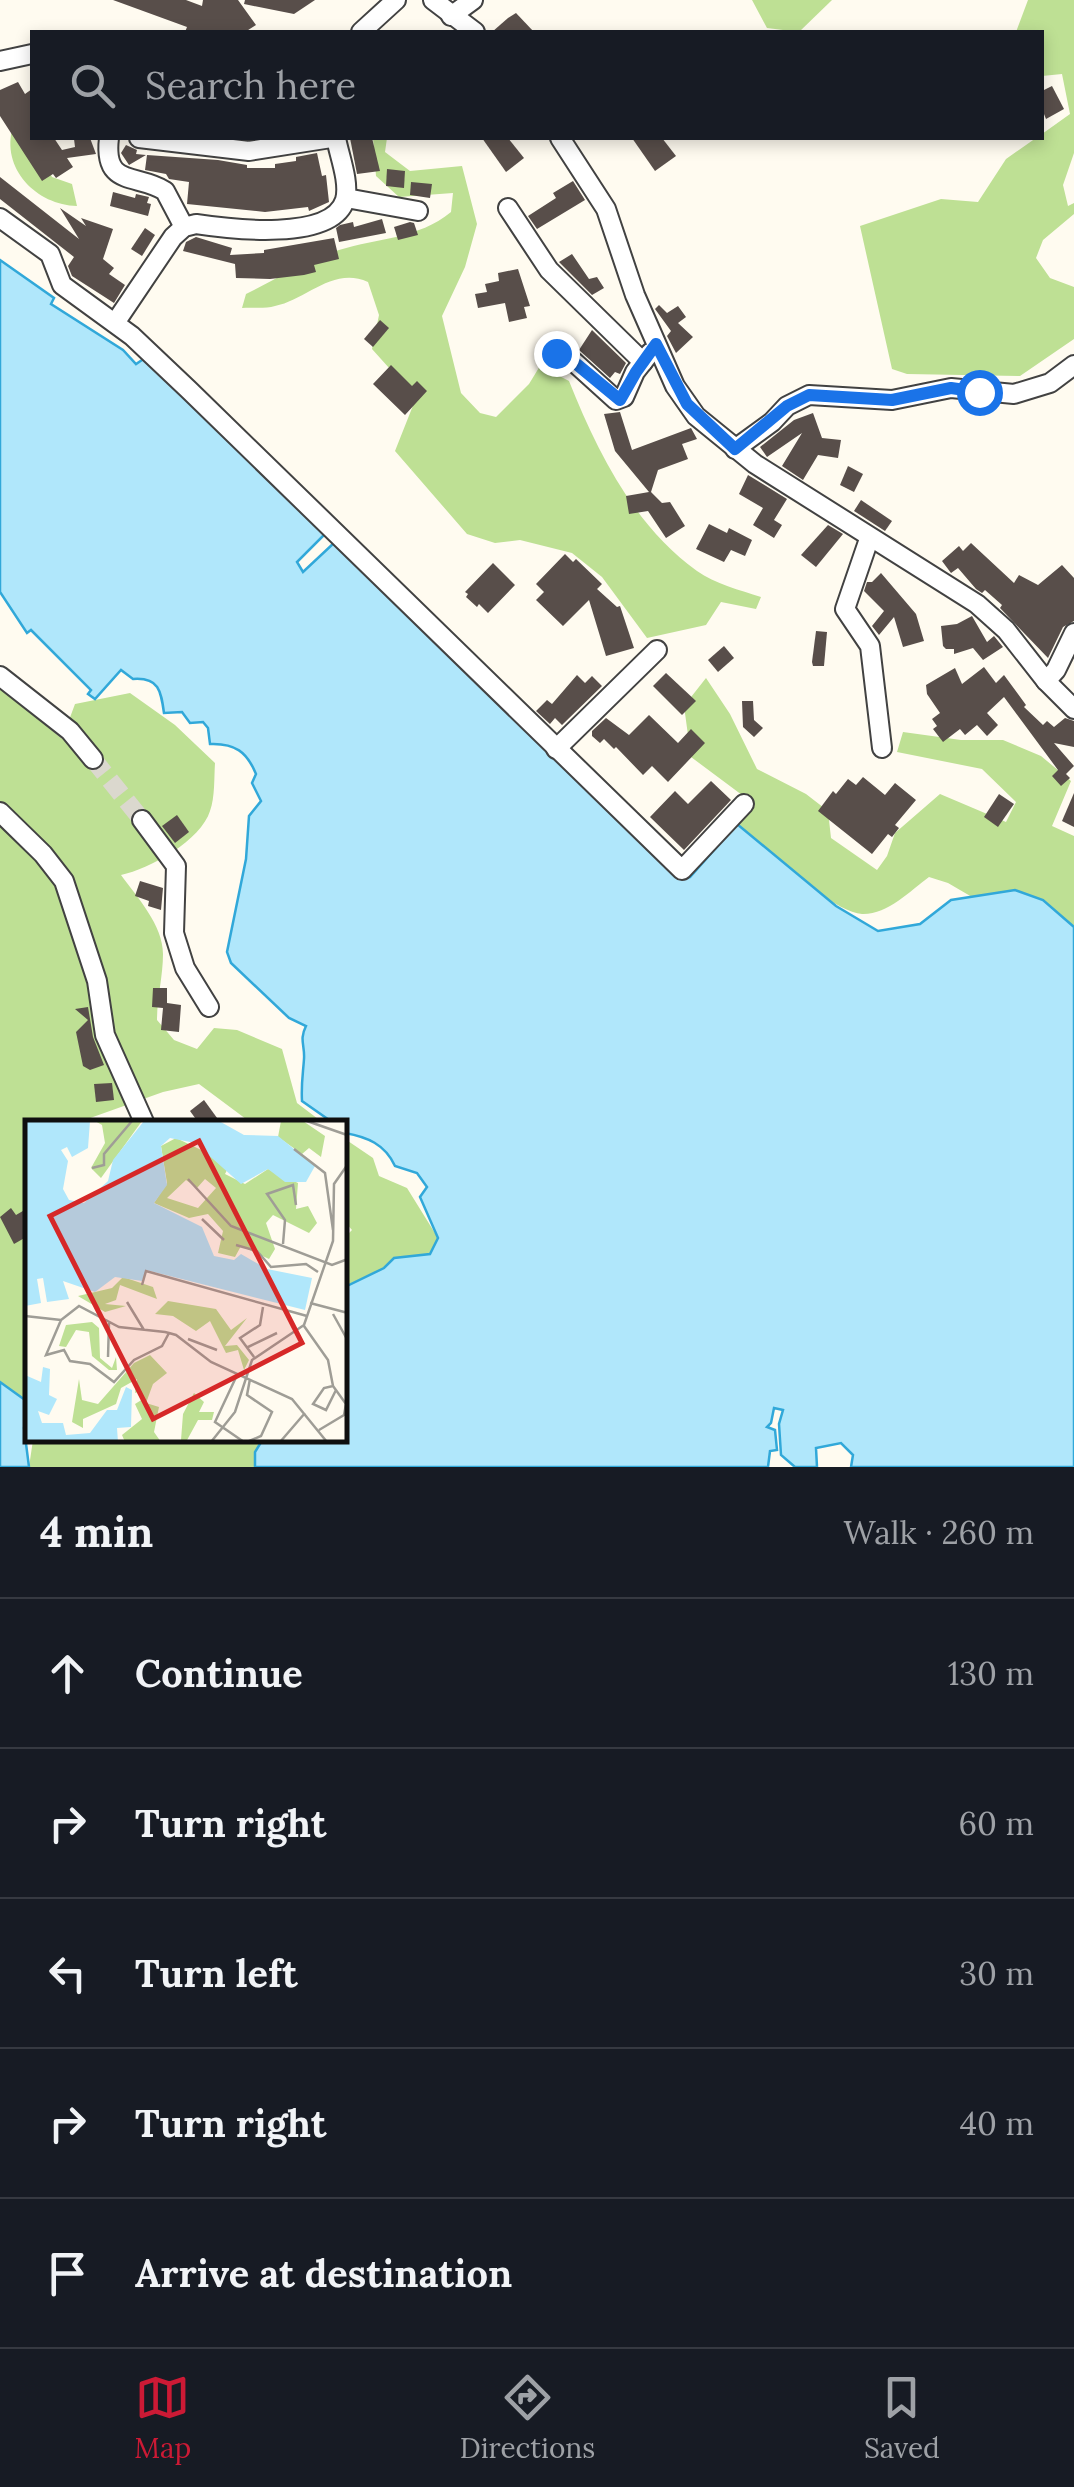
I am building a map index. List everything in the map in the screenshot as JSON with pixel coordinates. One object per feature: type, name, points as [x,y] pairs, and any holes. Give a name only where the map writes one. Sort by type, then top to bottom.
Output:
[{"type":"street","points":[[362,30],[396,0]]},
{"type":"street","points":[[433,0],[473,30]]},
{"type":"street","points":[[450,16],[473,0]]},
{"type":"street","points":[[0,61],[30,54]]},
{"type":"street","points":[[109,140],[108,158],[115,171],[128,180],[165,191],[184,227]]},
{"type":"street","points":[[155,140],[249,152],[321,140]]},
{"type":"street","points":[[115,323],[173,236],[184,227],[196,224],[241,230],[281,229],[330,218],[338,212],[346,198],[333,140]]},
{"type":"street","points":[[561,140],[606,210],[656,344],[687,404],[735,449],[869,539],[977,604],[1006,630],[1046,682],[1074,709]]},
{"type":"street","points":[[346,198],[418,211]]},
{"type":"street","points":[[508,208],[549,270],[643,362]]},
{"type":"street","points":[[0,218],[50,254],[62,285],[115,323],[189,390],[682,870],[744,804]]},
{"type":"street","points":[[556,353],[574,362],[616,400],[624,397],[656,344]]},
{"type":"street","points":[[735,449],[801,397],[816,394],[892,400],[951,388],[1014,394],[1050,383],[1074,365]]},
{"type":"street","points":[[869,539],[845,609],[870,646],[882,748]]},
{"type":"street","points":[[1046,682],[1074,633]]},
{"type":"street","points":[[556,749],[657,650]]},
{"type":"street","points":[[0,676],[70,730],[93,759]]},
{"type":"street","points":[[0,812],[44,854],[64,881],[97,981],[105,1035],[143,1120]]},
{"type":"street","points":[[142,820],[176,866],[174,934],[184,968],[209,1008]]},
{"type":"green space","points":[[752,0],[832,0],[801,30],[767,28]]},
{"type":"green space","points":[[1028,0],[1074,0],[1074,153],[1063,185],[1068,206],[1074,203],[1074,214],[1043,240],[1036,258],[1050,278],[1074,287],[1074,339],[1020,376],[907,374],[892,369],[860,226],[941,199],[978,202],[1006,159],[1033,140],[1044,140],[1044,133],[1070,114],[1062,74],[1044,76],[1044,30],[1017,30]]},
{"type":"green space","points":[[13,126],[33,141],[52,177],[72,184],[77,206],[48,199],[25,182],[17,170],[10,142]]},
{"type":"green space","points":[[373,140],[387,140],[385,152],[410,171],[462,166],[477,224],[465,267],[442,316],[461,393],[480,413],[496,417],[529,384],[540,366],[569,381],[605,460],[654,532],[704,576],[761,597],[756,609],[721,602],[706,625],[647,638],[602,577],[572,553],[520,540],[495,543],[467,534],[395,451],[416,398],[372,349],[379,315],[368,282],[343,278],[286,303],[242,308],[246,294],[315,259],[411,233],[451,212],[453,193],[399,197],[376,176]]},
{"type":"green space","points":[[706,678],[730,714],[757,769],[806,794],[828,811],[831,838],[877,870],[895,833],[940,794],[1006,822],[1016,802],[982,769],[897,752],[903,732],[961,740],[1003,740],[1041,756],[1071,781],[1052,826],[1074,836],[1074,927],[1043,900],[1015,890],[972,897],[929,877],[880,911],[862,914],[833,902],[737,824],[742,795],[691,757],[684,706]]},
{"type":"green space","points":[[0,686],[62,739],[75,704],[130,693],[175,725],[215,763],[212,806],[205,822],[186,842],[160,860],[121,875],[148,912],[162,943],[157,1020],[174,1040],[197,1049],[214,1028],[237,1030],[282,1049],[297,1103],[319,1120],[247,1120],[199,1084],[163,1092],[85,1120],[25,1120],[25,1406],[0,1381]]},
{"type":"green space","points":[[348,1141],[373,1158],[379,1176],[407,1188],[438,1238],[430,1254],[348,1285],[348,1234],[352,1230],[348,1225]]},
{"type":"green space","points":[[33,1442],[261,1444],[255,1453],[255,1467],[29,1467]]},
{"type":"water","points":[[0,260],[54,298],[51,304],[123,350],[136,364],[145,358],[325,534],[297,562],[303,572],[335,542],[685,878],[737,824],[836,906],[878,931],[920,924],[951,900],[1015,890],[1043,900],[1074,927],[1074,1467],[851,1467],[853,1455],[841,1443],[816,1448],[817,1467],[795,1467],[781,1455],[779,1424],[783,1410],[774,1408],[767,1427],[775,1430],[777,1450],[770,1451],[768,1467],[255,1467],[259,1442],[348,1442],[348,1286],[384,1268],[394,1258],[430,1254],[438,1238],[420,1197],[427,1187],[417,1173],[395,1166],[374,1143],[348,1134],[348,1120],[329,1120],[302,1101],[306,1026],[289,1018],[231,963],[227,952],[246,859],[249,816],[261,801],[252,783],[256,774],[249,760],[233,747],[210,744],[203,722],[190,723],[182,712],[164,713],[160,692],[148,680],[133,679],[121,670],[95,699],[88,694],[91,690],[31,630],[27,633],[0,592]]},
{"type":"water","points":[[0,1382],[25,1400],[29,1467],[0,1467]]},
{"type":"building","points":[[113,0],[186,0],[202,6],[203,0],[238,0],[256,25],[248,30],[186,30],[187,27]]},
{"type":"building","points":[[245,0],[315,0],[294,14],[244,4]]},
{"type":"building","points":[[516,13],[532,30],[494,30]]},
{"type":"building","points":[[18,82],[25,94],[30,90],[30,140],[55,140],[62,150],[75,147],[74,140],[91,140],[96,154],[67,158],[73,167],[56,178],[53,174],[42,181],[0,116],[0,90]]},
{"type":"building","points":[[1052,86],[1064,109],[1046,119],[1044,114],[1044,90]]},
{"type":"building","points":[[350,140],[372,140],[380,171],[357,174]]},
{"type":"building","points":[[483,140],[510,140],[524,158],[506,172]]},
{"type":"building","points":[[633,140],[664,140],[676,156],[655,171]]},
{"type":"building","points":[[126,145],[137,150],[136,154],[146,155],[129,165],[121,153]]},
{"type":"building","points":[[317,153],[322,176],[326,175],[329,202],[309,211],[308,207],[265,212],[187,204],[189,182],[145,170],[147,155],[275,168],[275,164]]},
{"type":"building","points":[[387,169],[405,171],[404,188],[386,186]]},
{"type":"building","points":[[0,177],[79,239],[60,208],[86,226],[81,218],[113,229],[103,259],[114,268],[109,274],[125,285],[114,303],[72,276],[68,266],[74,257],[0,199]]},
{"type":"building","points":[[573,181],[585,200],[537,229],[528,216]]},
{"type":"building","points":[[411,182],[432,184],[430,198],[410,195]]},
{"type":"building","points":[[113,192],[149,197],[148,216],[110,206]]},
{"type":"building","points":[[382,219],[386,233],[339,242],[336,228],[340,225],[353,222],[354,227]]},
{"type":"building","points":[[410,222],[418,235],[398,240],[394,227]]},
{"type":"building","points":[[145,228],[155,235],[142,256],[131,249]]},
{"type":"building","points":[[196,237],[232,248],[230,255],[264,253],[334,238],[339,259],[314,265],[316,272],[304,275],[236,278],[235,264],[183,251],[186,242]]},
{"type":"building","points":[[572,254],[589,279],[597,277],[604,288],[592,295],[559,262]]},
{"type":"building","points":[[518,269],[530,306],[524,307],[527,318],[509,322],[505,303],[478,308],[475,294],[487,292],[485,284],[499,281],[498,273]]},
{"type":"building","points":[[659,305],[667,313],[678,306],[686,317],[678,323],[693,337],[676,353],[667,336],[671,331],[655,309]]},
{"type":"building","points":[[380,320],[389,328],[373,347],[364,339]]},
{"type":"building","points":[[592,330],[626,363],[620,374],[615,372],[610,378],[579,350]]},
{"type":"building","points":[[391,365],[412,386],[417,381],[427,391],[405,415],[373,384]]},
{"type":"building","points":[[620,412],[632,450],[691,428],[697,439],[682,444],[688,459],[658,470],[651,492],[662,503],[670,502],[685,526],[666,538],[648,511],[629,514],[626,496],[649,492],[615,451],[604,414]]},
{"type":"building","points":[[813,413],[822,438],[841,440],[838,458],[818,455],[803,480],[782,466],[802,433],[767,457],[760,447],[794,420]]},
{"type":"building","points":[[848,466],[863,474],[854,492],[840,485]]},
{"type":"building","points":[[748,475],[787,499],[774,520],[782,525],[774,538],[753,525],[763,508],[739,494]]},
{"type":"building","points":[[861,500],[892,521],[885,531],[854,511]]},
{"type":"building","points":[[709,524],[727,533],[729,528],[752,540],[745,556],[731,550],[724,562],[696,549]]},
{"type":"building","points":[[828,525],[843,534],[816,567],[801,555]]},
{"type":"building","points":[[971,543],[1014,583],[1019,575],[1038,585],[1062,565],[1074,578],[1074,621],[1063,627],[1048,658],[1000,608],[1002,605],[985,590],[982,593],[976,589],[958,568],[951,573],[942,561],[959,546],[963,551]]},
{"type":"building","points":[[565,554],[573,562],[576,559],[602,584],[597,589],[620,606],[634,648],[606,656],[589,600],[563,626],[536,600],[544,592],[536,584]]},
{"type":"building","points":[[493,563],[515,585],[488,613],[466,597],[465,592]]},
{"type":"building","points":[[881,573],[916,614],[924,641],[903,647],[894,617],[879,635],[872,626],[884,611],[864,591],[867,582]]},
{"type":"building","points":[[972,616],[987,642],[994,636],[1003,647],[983,660],[973,648],[954,654],[954,649],[943,646],[941,626],[957,624]]},
{"type":"building","points":[[816,631],[827,632],[824,666],[813,666],[812,662]]},
{"type":"building","points":[[724,646],[734,658],[718,672],[708,660]]},
{"type":"building","points":[[984,667],[996,683],[1004,675],[1024,707],[1043,725],[1047,721],[1054,727],[1065,718],[1074,721],[1074,747],[1054,743],[1074,766],[1066,774],[1070,778],[1061,786],[1052,776],[1058,770],[1004,697],[987,713],[998,725],[987,736],[977,725],[965,735],[960,729],[943,742],[933,729],[937,726],[932,719],[940,713],[927,694],[926,685],[955,668],[962,684]]},
{"type":"building","points":[[666,673],[696,701],[682,715],[653,686]]},
{"type":"building","points":[[577,675],[585,683],[592,676],[602,686],[562,725],[555,718],[550,724],[536,711],[547,700],[552,704]]},
{"type":"building","points":[[742,701],[753,701],[754,720],[763,728],[754,737],[743,727]]},
{"type":"building","points":[[649,715],[678,743],[691,729],[705,743],[668,782],[652,766],[643,775],[616,747],[604,739],[600,743],[592,736],[592,731],[606,718],[629,735]]},
{"type":"building","points":[[863,777],[885,795],[895,783],[916,800],[895,825],[899,828],[892,837],[888,834],[872,854],[818,811],[848,779],[856,785]]},
{"type":"building","points":[[711,781],[731,800],[684,850],[650,817],[675,791],[688,804]]},
{"type":"building","points":[[1074,793],[1074,827],[1062,821]]},
{"type":"building","points":[[999,794],[1014,804],[998,827],[984,817]]},
{"type":"building","points":[[177,815],[189,832],[175,843],[162,826]]},
{"type":"building","points":[[140,881],[163,888],[161,910],[135,896]]},
{"type":"building","points":[[153,988],[167,988],[167,1003],[181,1005],[179,1032],[161,1030],[163,1008],[152,1007]]},
{"type":"building","points":[[88,1007],[93,1037],[104,1065],[90,1070],[83,1066],[76,1032],[88,1020],[75,1009]]},
{"type":"building","points":[[112,1083],[114,1100],[96,1102],[94,1084]]},
{"type":"building","points":[[204,1100],[219,1120],[197,1120],[190,1111]]},
{"type":"building","points":[[11,1208],[16,1215],[25,1210],[25,1238],[14,1244],[0,1217]]},
{"type":"tunnel","points":[[93,759],[142,820]]},
{"type":"route","points":[[556,353],[574,362],[620,400],[656,344],[696,416],[735,449],[787,406],[809,395],[892,400],[951,388],[979,392]]}]
